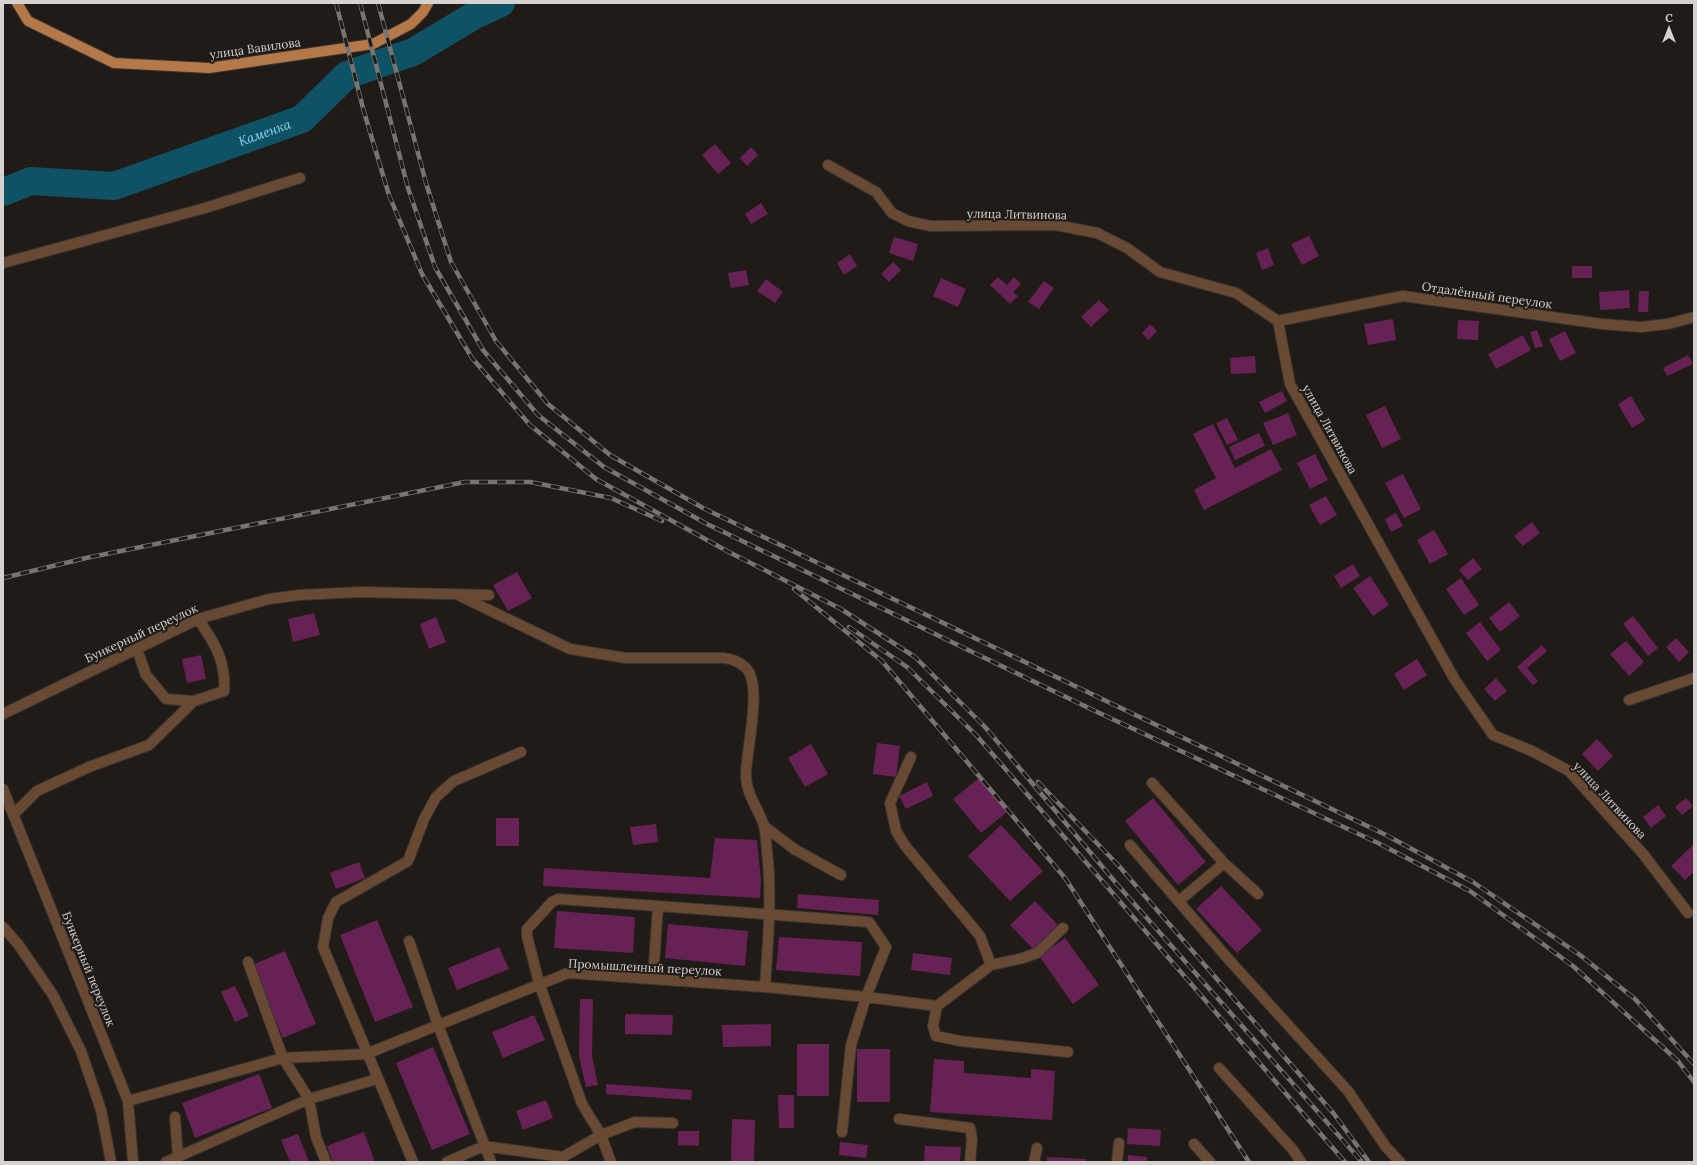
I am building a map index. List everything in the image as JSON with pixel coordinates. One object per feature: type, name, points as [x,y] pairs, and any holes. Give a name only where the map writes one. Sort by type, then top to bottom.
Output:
[{"type":"main road","name":"улица Вавилова","points":[[17,3],[28,21],[114,63],[209,68],[373,44],[411,24],[423,12],[428,3]]},
{"type":"street","name":"улица Литвинова","points":[[828,165],[876,192],[892,213],[908,221],[930,226],[1056,225],[1097,233],[1128,248],[1160,272],[1236,293],[1278,320],[1290,384],[1455,680],[1493,735],[1532,751],[1569,771],[1644,855],[1688,913]]},
{"type":"street","points":[[3,263],[205,208],[300,178]]},
{"type":"street","name":"Отдалённый переулок","points":[[1278,320],[1403,296],[1602,324],[1641,327],[1668,324],[1694,317]]},
{"type":"street","name":"Бункерный переулок","points":[[3,714],[198,619],[269,599],[298,595],[362,592],[489,596]]},
{"type":"street","points":[[456,594],[570,649],[626,658],[724,658],[734,660],[746,669],[753,683],[752,721],[746,776],[751,801],[764,826],[769,865],[770,914],[765,987]]},
{"type":"street","points":[[137,649],[146,675],[166,699],[194,701],[224,691],[225,676],[216,644],[198,619]]},
{"type":"street","points":[[1629,700],[1694,678]]},
{"type":"street","points":[[13,815],[37,791],[88,767],[149,745],[194,701]]},
{"type":"street","points":[[413,1162],[366,1054],[323,947],[328,918],[336,902],[408,861],[424,819],[436,797],[454,781],[521,752]]},
{"type":"street","points":[[911,756],[890,803],[896,831],[906,847],[980,936],[991,965]]},
{"type":"street","points":[[1152,783],[1224,863],[1258,894]]},
{"type":"street","name":"Бункерный переулок","points":[[3,789],[128,1101],[133,1162]]},
{"type":"street","points":[[764,826],[794,849],[841,875]]},
{"type":"street","points":[[1130,845],[1235,966],[1348,1091],[1386,1147],[1400,1162]]},
{"type":"street","points":[[1179,901],[1224,863]]},
{"type":"street","points":[[612,1162],[601,1135],[582,1104],[539,984],[526,936],[527,929],[552,902],[558,899],[869,922],[886,947],[866,997],[851,1045],[842,1132]]},
{"type":"street","points":[[653,979],[658,906]]},
{"type":"street","points":[[3,927],[18,944],[53,995],[81,1051],[101,1110],[111,1162]]},
{"type":"street","points":[[1063,928],[1037,953],[1023,958],[991,965],[937,1006],[933,1026],[936,1036],[960,1041],[1068,1052]]},
{"type":"street","points":[[409,941],[438,1025],[491,1162]]},
{"type":"street","points":[[248,962],[284,1058],[309,1099],[316,1137],[326,1162]]},
{"type":"street","name":"Промышленный переулок","points":[[128,1101],[284,1058],[366,1054],[568,973],[765,987],[937,1006]]},
{"type":"street","points":[[1219,1068],[1293,1150],[1301,1162]]},
{"type":"street","points":[[166,1162],[309,1099],[377,1079]]},
{"type":"street","points":[[175,1117],[178,1157]]},
{"type":"street","points":[[900,1119],[970,1128],[972,1139],[970,1162]]},
{"type":"street","points":[[447,1162],[484,1146],[564,1159],[601,1135],[635,1122],[673,1123]]},
{"type":"street","points":[[1117,1162],[1119,1143]]},
{"type":"street","points":[[1194,1144],[1210,1162]]},
{"type":"street","points":[[1034,1162],[1037,1148]]},
{"type":"building","points":[[715,144],[731,163],[718,174],[702,155]]},
{"type":"building","points":[[751,147],[758,155],[747,166],[740,158]]},
{"type":"building","points":[[761,203],[768,214],[751,224],[745,214]]},
{"type":"building","points":[[1309,236],[1319,256],[1302,265],[1291,244]]},
{"type":"building","points":[[894,237],[918,244],[913,261],[889,253]]},
{"type":"building","points":[[1268,248],[1274,265],[1262,270],[1256,253]]},
{"type":"building","points":[[850,254],[857,266],[844,275],[837,263]]},
{"type":"building","points":[[893,262],[901,270],[889,282],[881,274]]},
{"type":"building","points":[[1572,266],[1592,266],[1592,278],[1572,278]]},
{"type":"building","points":[[746,270],[749,285],[731,288],[728,273]]},
{"type":"building","points":[[998,277],[1007,285],[1014,277],[1021,284],[1013,292],[1018,296],[1010,304],[990,285]]},
{"type":"building","points":[[941,278],[966,289],[958,307],[933,296]]},
{"type":"building","points":[[766,279],[783,292],[775,303],[757,291]]},
{"type":"building","points":[[1044,281],[1054,288],[1039,309],[1028,302]]},
{"type":"building","points":[[1629,290],[1630,308],[1600,310],[1599,292]]},
{"type":"building","points":[[1639,291],[1649,291],[1648,312],[1638,312]]},
{"type":"building","points":[[1099,300],[1109,310],[1091,327],[1081,317]]},
{"type":"building","points":[[1393,319],[1396,340],[1368,345],[1364,324]]},
{"type":"building","points":[[1458,320],[1479,321],[1478,340],[1457,339]]},
{"type":"building","points":[[1150,324],[1157,331],[1148,340],[1142,333]]},
{"type":"building","points":[[1537,330],[1543,346],[1535,348],[1530,332]]},
{"type":"building","points":[[1565,331],[1576,353],[1560,361],[1549,339]]},
{"type":"building","points":[[1523,335],[1531,350],[1496,369],[1488,354]]},
{"type":"building","points":[[1688,355],[1693,364],[1667,376],[1663,368]]},
{"type":"building","points":[[1255,356],[1256,373],[1231,374],[1230,358]]},
{"type":"building","points":[[1282,391],[1287,401],[1265,413],[1259,402]]},
{"type":"building","points":[[1631,396],[1645,420],[1632,428],[1618,404]]},
{"type":"building","points":[[1385,406],[1401,439],[1382,448],[1366,415]]},
{"type":"building","points":[[1288,413],[1297,435],[1273,445],[1263,423]]},
{"type":"building","points":[[1227,418],[1238,440],[1227,445],[1216,423]]},
{"type":"building","points":[[1213,424],[1235,468],[1271,449],[1282,470],[1204,510],[1194,490],[1216,478],[1193,434]]},
{"type":"building","points":[[1259,433],[1265,446],[1235,460],[1229,447]]},
{"type":"building","points":[[1315,454],[1328,480],[1310,489],[1297,463]]},
{"type":"building","points":[[1403,474],[1421,509],[1404,518],[1385,483]]},
{"type":"building","points":[[1326,496],[1337,515],[1320,525],[1309,505]]},
{"type":"building","points":[[1396,513],[1403,526],[1391,532],[1385,519]]},
{"type":"building","points":[[1532,522],[1540,533],[1523,546],[1514,536]]},
{"type":"building","points":[[1434,530],[1448,554],[1430,564],[1417,540]]},
{"type":"building","points":[[1473,558],[1482,569],[1468,580],[1459,570]]},
{"type":"building","points":[[1353,564],[1360,576],[1341,588],[1334,576]]},
{"type":"building","points":[[517,572],[532,598],[508,611],[493,585]]},
{"type":"building","points":[[1370,576],[1389,605],[1373,616],[1353,588]]},
{"type":"building","points":[[1461,578],[1479,605],[1464,615],[1446,589]]},
{"type":"building","points":[[1509,602],[1520,616],[1500,632],[1489,618]]},
{"type":"building","points":[[314,613],[320,635],[293,642],[288,619]]},
{"type":"building","points":[[1633,616],[1658,648],[1648,656],[1623,624]]},
{"type":"building","points":[[436,617],[446,642],[429,649],[420,624]]},
{"type":"building","points":[[1480,622],[1501,650],[1487,661],[1466,633]]},
{"type":"building","points":[[1676,638],[1689,652],[1679,662],[1666,647]]},
{"type":"building","points":[[1626,641],[1644,662],[1629,676],[1610,654]]},
{"type":"building","points":[[1542,645],[1547,651],[1527,668],[1538,681],[1533,685],[1517,667]]},
{"type":"building","points":[[201,655],[206,679],[187,683],[182,659]]},
{"type":"building","points":[[1417,659],[1427,675],[1404,690],[1394,674]]},
{"type":"building","points":[[1496,678],[1507,691],[1495,701],[1484,689]]},
{"type":"building","points":[[1597,739],[1613,756],[1598,771],[1582,754]]},
{"type":"building","points":[[877,743],[900,746],[896,777],[873,774]]},
{"type":"building","points":[[811,744],[828,774],[805,787],[788,758]]},
{"type":"building","points":[[979,778],[1007,812],[981,833],[953,799]]},
{"type":"building","points":[[927,782],[933,796],[906,809],[899,796]]},
{"type":"building","points":[[1153,798],[1206,862],[1178,885],[1125,821]]},
{"type":"building","points":[[1686,798],[1693,806],[1682,815],[1675,807]]},
{"type":"building","points":[[1658,805],[1666,816],[1651,828],[1643,817]]},
{"type":"building","points":[[496,818],[519,818],[519,846],[496,846]]},
{"type":"building","points":[[656,824],[658,842],[633,845],[630,827]]},
{"type":"building","points":[[1001,825],[1043,871],[1010,901],[968,856]]},
{"type":"building","points":[[715,838],[757,840],[761,880],[760,898],[543,886],[544,868],[710,878]]},
{"type":"building","points":[[1694,844],[1694,872],[1685,880],[1671,866]]},
{"type":"building","points":[[359,862],[365,878],[336,889],[330,873]]},
{"type":"building","points":[[1221,886],[1262,930],[1237,953],[1196,909]]},
{"type":"building","points":[[798,894],[879,900],[878,915],[797,908]]},
{"type":"building","points":[[1035,901],[1058,925],[1033,949],[1010,925]]},
{"type":"building","points":[[557,911],[635,917],[633,953],[554,948]]},
{"type":"building","points":[[377,920],[413,1007],[375,1022],[340,935]]},
{"type":"building","points":[[668,924],[748,931],[745,966],[665,958]]},
{"type":"building","points":[[779,937],[862,942],[860,976],[776,970]]},
{"type":"building","points":[[1065,938],[1099,985],[1073,1004],[1039,956]]},
{"type":"building","points":[[499,947],[509,969],[457,990],[448,968]]},
{"type":"building","points":[[285,951],[316,1024],[283,1038],[252,965]]},
{"type":"building","points":[[913,953],[952,958],[950,975],[911,970]]},
{"type":"building","points":[[235,986],[249,1016],[235,1022],[221,992]]},
{"type":"building","points":[[580,999],[593,999],[592,1056],[598,1085],[586,1087],[579,1056]]},
{"type":"building","points":[[625,1014],[673,1015],[672,1035],[625,1034]]},
{"type":"building","points":[[534,1015],[545,1040],[503,1058],[492,1032]]},
{"type":"building","points":[[771,1024],[771,1046],[723,1047],[722,1025]]},
{"type":"building","points":[[797,1044],[829,1044],[829,1096],[797,1096]]},
{"type":"building","points":[[433,1047],[470,1134],[432,1150],[396,1063]]},
{"type":"building","points":[[857,1049],[890,1049],[890,1102],[857,1102]]},
{"type":"building","points":[[934,1059],[964,1061],[964,1073],[1031,1078],[1031,1069],[1055,1071],[1052,1120],[930,1112]]},
{"type":"building","points":[[259,1074],[272,1108],[195,1138],[182,1103]]},
{"type":"building","points":[[606,1084],[692,1090],[691,1100],[606,1094]]},
{"type":"building","points":[[778,1095],[794,1095],[794,1128],[779,1128]]},
{"type":"building","points":[[546,1100],[553,1118],[523,1130],[516,1111]]},
{"type":"building","points":[[732,1119],[755,1120],[754,1161],[731,1161]]},
{"type":"building","points":[[1128,1128],[1161,1130],[1160,1146],[1127,1144]]},
{"type":"building","points":[[678,1131],[699,1131],[699,1146],[678,1145]]},
{"type":"building","points":[[364,1132],[375,1162],[333,1162],[327,1146]]},
{"type":"building","points":[[298,1134],[309,1162],[290,1162],[281,1140]]},
{"type":"building","points":[[840,1142],[868,1145],[866,1158],[839,1155]]},
{"type":"building","points":[[925,1146],[961,1147],[960,1162],[924,1162]]},
{"type":"building","points":[[1128,1155],[1147,1157],[1147,1162],[1128,1162]]},
{"type":"building","points":[[1047,1157],[1086,1159],[1085,1162],[1047,1162]]},
{"type":"waterway","name":"Каменка","points":[[3,192],[31,181],[114,186],[302,119],[347,75],[413,52],[475,15],[501,3]]},
{"type":"railway","points":[[336,3],[364,112],[389,195],[422,274],[472,358],[530,425],[596,479],[727,551],[841,609],[915,657],[985,727],[1116,883],[1362,1162]]},
{"type":"railway","points":[[360,3],[408,188],[435,267],[483,350],[538,415],[604,467],[707,524],[1095,711],[1378,843],[1470,891],[1573,966],[1678,1061],[1694,1082]]},
{"type":"railway","points":[[378,3],[426,183],[451,262],[496,341],[548,404],[610,455],[703,508],[1384,834],[1473,882],[1580,955],[1635,999],[1694,1064]]},
{"type":"railway","points":[[3,578],[86,558],[465,482],[530,482],[611,498],[662,521]]},
{"type":"railway","points":[[794,589],[882,661],[1065,878],[1249,1162]]},
{"type":"railway","points":[[849,627],[907,667],[976,735],[1345,1162]]},
{"type":"railway","points":[[1038,782],[1118,865],[1334,1114],[1369,1162]]}]
